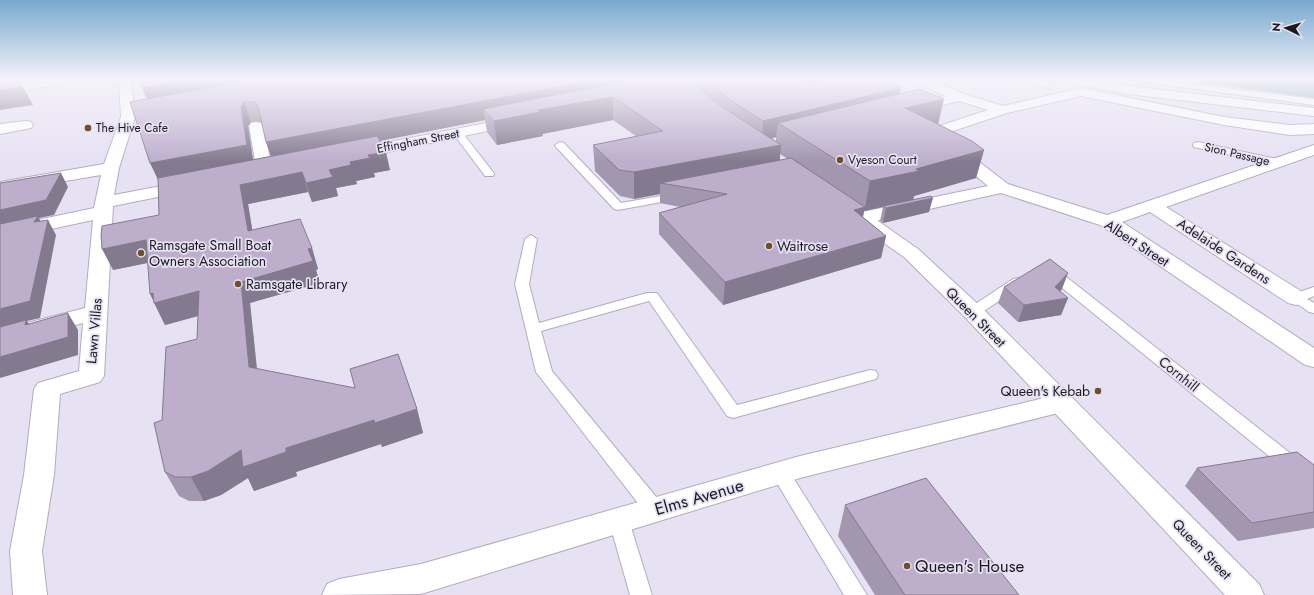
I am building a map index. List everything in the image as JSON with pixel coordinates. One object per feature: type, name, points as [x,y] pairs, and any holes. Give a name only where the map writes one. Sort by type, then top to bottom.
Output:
[{"type":"street","points":[[127,107],[128,117],[143,114]]},
{"type":"street","points":[[905,111],[921,107]]},
{"type":"street","points":[[992,107],[1003,110],[1017,107]]},
{"type":"street","points":[[1154,107],[1224,121],[1290,130],[1314,129]]},
{"type":"street","points":[[1270,107],[1314,112]]},
{"type":"street","name":"Albert Street","points":[[1003,110],[932,133],[1002,188],[1107,221],[1314,359]]},
{"type":"street","name":"Lawn Villas","points":[[30,595],[26,551],[39,475],[46,389],[90,376],[104,207],[111,168],[128,117]]},
{"type":"street","name":"Effingham Street","points":[[343,156],[531,118]]},
{"type":"street","points":[[0,128],[26,124]]},
{"type":"street","points":[[256,126],[257,173],[281,169]]},
{"type":"street","name":"Adelaide Gardens","points":[[1290,130],[1314,148]]},
{"type":"street","name":"Adelaide Gardens","points":[[1107,221],[1314,148]]},
{"type":"street","points":[[0,187],[111,168]]},
{"type":"street","points":[[0,234],[204,183]]},
{"type":"street","points":[[862,218],[1002,188]]},
{"type":"street","name":"Adelaide Gardens","points":[[1151,205],[1305,294]]},
{"type":"street","name":"Queen Street","points":[[843,206],[911,253],[973,312],[1247,595]]},
{"type":"street","points":[[0,338],[96,312]]},
{"type":"street","name":"Elms Avenue","points":[[339,595],[421,579],[780,474],[1061,403]]},
{"type":"lane","points":[[458,133],[489,174]]},
{"type":"lane","points":[[560,145],[618,207],[692,193]]},
{"type":"lane","name":"Sion Passage","points":[[1198,145],[1277,162]]},
{"type":"lane","points":[[531,239],[522,284],[544,372],[655,510]]},
{"type":"lane","name":"Cornhill","points":[[973,312],[1037,270],[1314,482]]},
{"type":"lane","points":[[1305,294],[1314,309]]},
{"type":"lane","points":[[533,329],[652,296],[733,412],[870,375]]},
{"type":"lane","points":[[780,474],[856,595]]},
{"type":"lane","points":[[619,521],[641,595]]},
{"type":"building","points":[[132,107],[241,107],[247,145],[150,163]]},
{"type":"building","points":[[258,107],[453,107],[266,142]]},
{"type":"building","points":[[495,107],[557,107],[538,110],[540,112],[494,121],[483,109]]},
{"type":"building","points":[[627,107],[722,107],[781,145],[634,172],[619,170],[593,145],[663,131]]},
{"type":"building","points":[[741,107],[823,107],[763,121]]},
{"type":"building","points":[[845,107],[910,107],[905,108],[972,141],[984,150],[916,169],[919,171],[870,181],[778,123]]},
{"type":"building","points":[[377,136],[386,152],[368,155],[370,158],[350,162],[351,165],[329,170],[333,177],[306,183],[302,172],[240,185],[248,231],[300,219],[312,248],[308,249],[313,261],[241,282],[249,367],[355,388],[350,369],[398,354],[417,409],[375,423],[374,420],[286,448],[286,452],[243,467],[241,450],[208,471],[191,477],[175,477],[165,472],[154,423],[162,420],[166,347],[197,339],[199,291],[154,303],[153,293],[150,294],[146,240],[102,249],[102,226],[159,215],[158,178]]},
{"type":"building","points":[[791,158],[865,207],[854,210],[886,236],[725,282],[659,213],[727,194],[660,183]]},
{"type":"building","points":[[61,173],[46,200],[0,210],[0,183]]},
{"type":"building","points":[[931,196],[933,198],[886,208],[883,206]]},
{"type":"building","points":[[38,216],[34,222],[48,220],[30,301],[0,309],[0,224]]},
{"type":"building","points":[[1050,259],[1068,273],[1055,287],[1068,298],[1024,305],[1004,287]]},
{"type":"building","points":[[68,313],[68,337],[0,357],[0,327],[26,320],[25,325]]},
{"type":"building","points":[[1297,452],[1314,465],[1314,512],[1252,523],[1197,468]]},
{"type":"building","points":[[926,478],[1019,595],[905,595],[845,505]]},
{"type":"place","name":"The Hive Cafe","points":[[88,128]]},
{"type":"place","name":"Vyeson Court","points":[[840,160]]},
{"type":"place","name":"Waitrose","points":[[769,246]]},
{"type":"place","name":"Ramsgate Small Boat Owners Association","points":[[141,253]]},
{"type":"place","name":"Ramsgate Library","points":[[238,284]]},
{"type":"place","name":"Queen's Kebab","points":[[1098,391]]},
{"type":"place","name":"Queen's House","points":[[907,566]]}]
